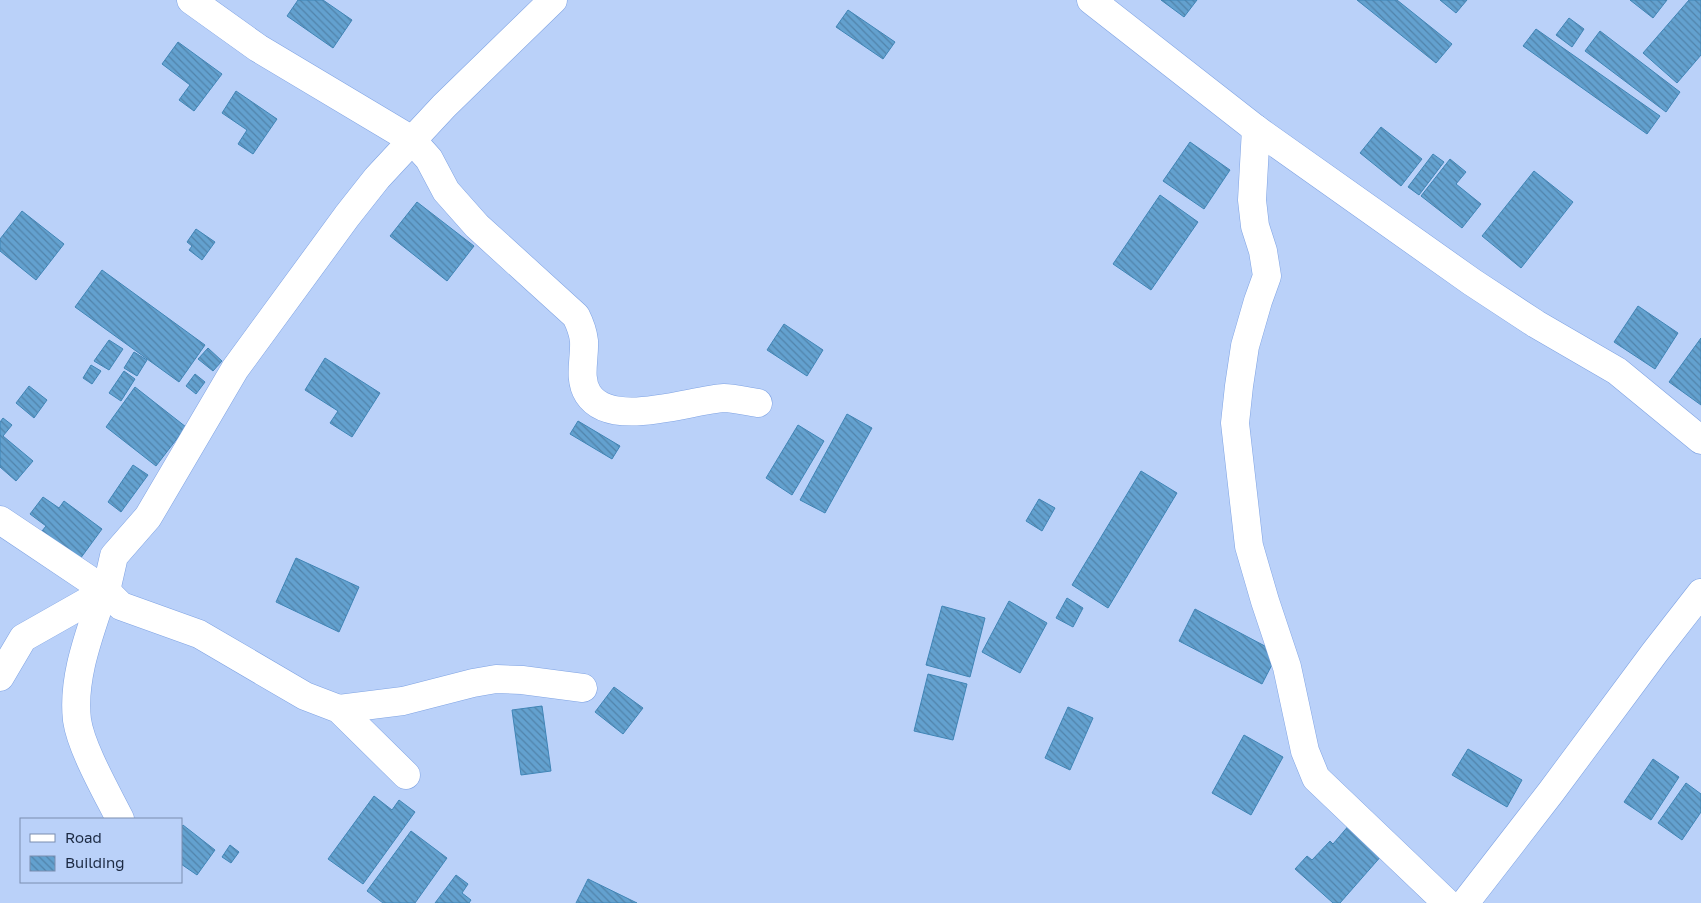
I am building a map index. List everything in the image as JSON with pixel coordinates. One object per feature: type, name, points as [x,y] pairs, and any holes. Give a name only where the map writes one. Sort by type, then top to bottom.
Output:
[{"type":"street","points":[[191,0],[258,48],[412,140],[429,159],[446,191],[477,226],[576,316],[581,326],[584,342],[583,378],[588,394],[598,405],[621,412],[655,409],[725,398],[758,404]]},
{"type":"street","points":[[120,818],[86,750],[77,721],[77,686],[82,658],[114,556],[148,517],[235,369],[347,216],[378,178],[444,106],[553,0]]},
{"type":"street","points":[[1090,0],[1256,129],[1480,287],[1536,324],[1617,371],[1701,440]]},
{"type":"street","points":[[1256,129],[1252,200],[1255,226],[1263,251],[1267,276],[1245,346],[1238,386],[1235,423],[1249,546],[1265,602],[1287,667],[1305,751],[1316,778],[1447,903]]},
{"type":"street","points":[[0,520],[104,592],[121,606],[199,634],[305,696],[339,708],[406,775]]},
{"type":"street","points":[[0,677],[23,638],[104,592]]},
{"type":"street","points":[[1465,903],[1701,593]]},
{"type":"street","points":[[339,708],[404,701],[496,679],[522,680],[583,688]]},
{"type":"building","points":[[298,0],[323,0],[352,20],[333,48],[287,16]]},
{"type":"building","points":[[1161,0],[1197,0],[1184,17]]},
{"type":"building","points":[[1357,0],[1397,0],[1452,44],[1436,63]]},
{"type":"building","points":[[1440,0],[1467,0],[1456,13]]},
{"type":"building","points":[[1630,0],[1667,0],[1653,18]]},
{"type":"building","points":[[1689,0],[1701,0],[1701,55],[1677,83],[1643,53]]},
{"type":"building","points":[[848,10],[895,42],[883,59],[836,27]]},
{"type":"building","points":[[1569,18],[1584,29],[1572,47],[1556,35]]},
{"type":"building","points":[[1536,29],[1660,116],[1647,134],[1523,46]]},
{"type":"building","points":[[1600,31],[1680,92],[1666,112],[1585,51]]},
{"type":"building","points":[[178,42],[222,74],[194,111],[179,100],[190,85],[162,64]]},
{"type":"building","points":[[236,91],[277,119],[253,154],[238,144],[247,130],[222,113]]},
{"type":"building","points":[[1381,127],[1422,159],[1401,186],[1360,153]]},
{"type":"building","points":[[1190,142],[1230,170],[1204,209],[1163,181]]},
{"type":"building","points":[[1433,154],[1444,162],[1419,195],[1408,187]]},
{"type":"building","points":[[1450,159],[1466,172],[1456,184],[1481,204],[1462,228],[1421,196]]},
{"type":"building","points":[[1534,171],[1573,202],[1521,268],[1482,236]]},
{"type":"building","points":[[1160,195],[1198,222],[1151,290],[1113,264]]},
{"type":"building","points":[[417,202],[474,246],[447,281],[390,236]]},
{"type":"building","points":[[22,211],[64,244],[36,280],[0,251],[0,239]]},
{"type":"building","points":[[196,229],[215,242],[202,260],[189,250],[192,246],[187,242]]},
{"type":"building","points":[[102,270],[205,345],[179,382],[75,307]]},
{"type":"building","points":[[1638,306],[1678,333],[1655,369],[1614,342]]},
{"type":"building","points":[[784,324],[823,350],[807,376],[767,350]]},
{"type":"building","points":[[1701,338],[1701,405],[1669,382]]},
{"type":"building","points":[[109,340],[123,349],[109,370],[94,361]]},
{"type":"building","points":[[208,348],[222,361],[213,371],[198,359]]},
{"type":"building","points":[[134,352],[147,360],[137,376],[124,368]]},
{"type":"building","points":[[325,358],[380,393],[352,437],[330,423],[338,411],[305,390]]},
{"type":"building","points":[[91,365],[101,371],[92,384],[83,378]]},
{"type":"building","points":[[124,371],[135,379],[121,401],[109,393]]},
{"type":"building","points":[[195,374],[205,382],[196,394],[186,386]]},
{"type":"building","points":[[29,386],[47,400],[34,418],[16,403]]},
{"type":"building","points":[[135,387],[186,427],[156,466],[106,427]]},
{"type":"building","points":[[847,414],[872,428],[825,513],[800,500]]},
{"type":"building","points":[[3,418],[12,425],[3,436],[33,461],[16,481],[0,467],[0,422]]},
{"type":"building","points":[[578,421],[620,446],[612,459],[570,434]]},
{"type":"building","points":[[798,425],[824,441],[792,495],[766,478]]},
{"type":"building","points":[[133,465],[148,475],[121,512],[108,502]]},
{"type":"building","points":[[1141,471],[1177,493],[1108,608],[1072,585]]},
{"type":"building","points":[[43,497],[59,508],[64,501],[102,529],[80,559],[42,531],[46,526],[30,514]]},
{"type":"building","points":[[1039,499],[1055,508],[1042,531],[1026,521]]},
{"type":"building","points":[[296,558],[359,587],[339,632],[276,602]]},
{"type":"building","points":[[1067,598],[1083,608],[1073,627],[1056,618]]},
{"type":"building","points":[[1009,601],[1047,623],[1020,673],[982,652]]},
{"type":"building","points":[[942,606],[985,618],[970,677],[926,665]]},
{"type":"building","points":[[1195,609],[1278,653],[1262,684],[1179,641]]},
{"type":"building","points":[[928,674],[967,684],[953,740],[914,731]]},
{"type":"building","points":[[614,687],[643,708],[623,734],[595,712]]},
{"type":"building","points":[[542,706],[551,771],[521,775],[512,710]]},
{"type":"building","points":[[1068,707],[1093,718],[1070,770],[1045,758]]},
{"type":"building","points":[[1244,735],[1283,757],[1251,815],[1212,793]]},
{"type":"building","points":[[1468,749],[1522,780],[1507,807],[1452,775]]},
{"type":"building","points":[[1653,759],[1679,777],[1651,820],[1624,802]]},
{"type":"building","points":[[1686,783],[1701,794],[1701,812],[1682,840],[1658,823]]},
{"type":"building","points":[[374,796],[392,810],[399,800],[415,812],[363,884],[328,859]]},
{"type":"building","points":[[1350,824],[1383,854],[1340,903],[1333,903],[1295,869],[1307,856],[1312,860],[1330,841],[1333,844]]},
{"type":"building","points":[[183,825],[215,850],[197,875],[182,865]]},
{"type":"building","points":[[411,831],[447,858],[415,903],[383,903],[367,891]]},
{"type":"building","points":[[230,845],[239,852],[231,863],[222,857]]},
{"type":"building","points":[[456,875],[468,884],[462,893],[471,900],[469,903],[435,903]]},
{"type":"building","points":[[588,879],[637,903],[576,903]]}]
